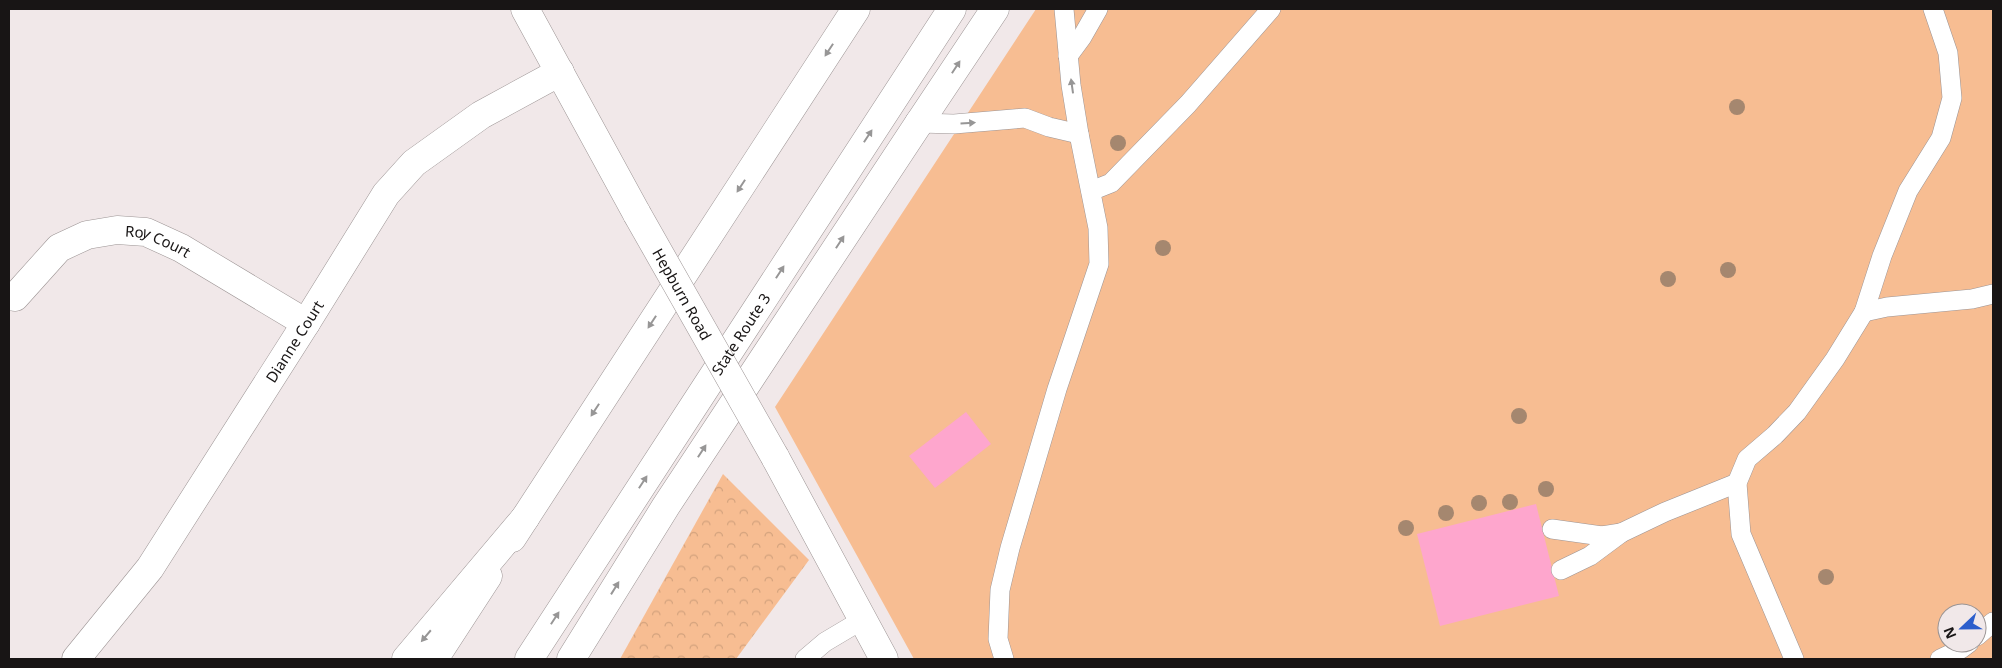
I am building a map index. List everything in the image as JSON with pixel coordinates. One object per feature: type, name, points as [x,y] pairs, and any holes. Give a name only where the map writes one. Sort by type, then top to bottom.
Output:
[{"type":"main road","name":"Hepburn Road","points":[[525,9],[884,659]]},
{"type":"main road","points":[[434,659],[856,9]]},
{"type":"main road","name":"State Route 3","points":[[529,659],[952,9]]},
{"type":"main road","points":[[571,659],[666,506],[995,9]]},
{"type":"main road","name":"Dianne Court","points":[[76,659],[150,568],[386,194],[414,164],[481,115],[560,72]]},
{"type":"main road","name":"Roy Court","points":[[15,298],[59,248],[87,235],[117,230],[146,232],[181,248],[306,323]]},
{"type":"main road","points":[[406,659],[525,518]]},
{"type":"lane","points":[[1004,659],[998,639],[1000,590],[1004,573],[1057,389],[1100,264],[1098,228],[1079,134],[1068,56],[1064,9]]},
{"type":"lane","points":[[1068,56],[1082,37],[1098,9]]},
{"type":"lane","points":[[1092,191],[1111,183],[1188,104],[1271,9]]},
{"type":"lane","points":[[1794,659],[1741,534],[1737,483],[1747,459],[1775,435],[1797,412],[1835,359],[1864,312],[1894,223],[1908,191],[1942,138],[1952,98],[1948,53],[1933,9]]},
{"type":"lane","points":[[919,123],[954,124],[1025,118],[1079,134]]},
{"type":"lane","points":[[1864,312],[1887,307],[1972,299],[1993,294]]},
{"type":"lane","points":[[1562,570],[1590,556],[1621,533],[1665,512],[1737,483]]},
{"type":"lane","points":[[1552,530],[1602,536],[1621,533]]},
{"type":"lane","points":[[805,659],[825,642],[862,620]]},
{"type":"lane","points":[[1940,659],[1954,653]]},
{"type":"green space","points":[[1036,9],[1993,9],[1993,659],[914,659],[775,407]]},
{"type":"green space","points":[[723,474],[809,560],[736,659],[620,659]]},
{"type":"building","points":[[966,412],[991,444],[935,488],[909,456]]},
{"type":"building","points":[[1536,504],[1559,596],[1440,626],[1417,534]]}]
